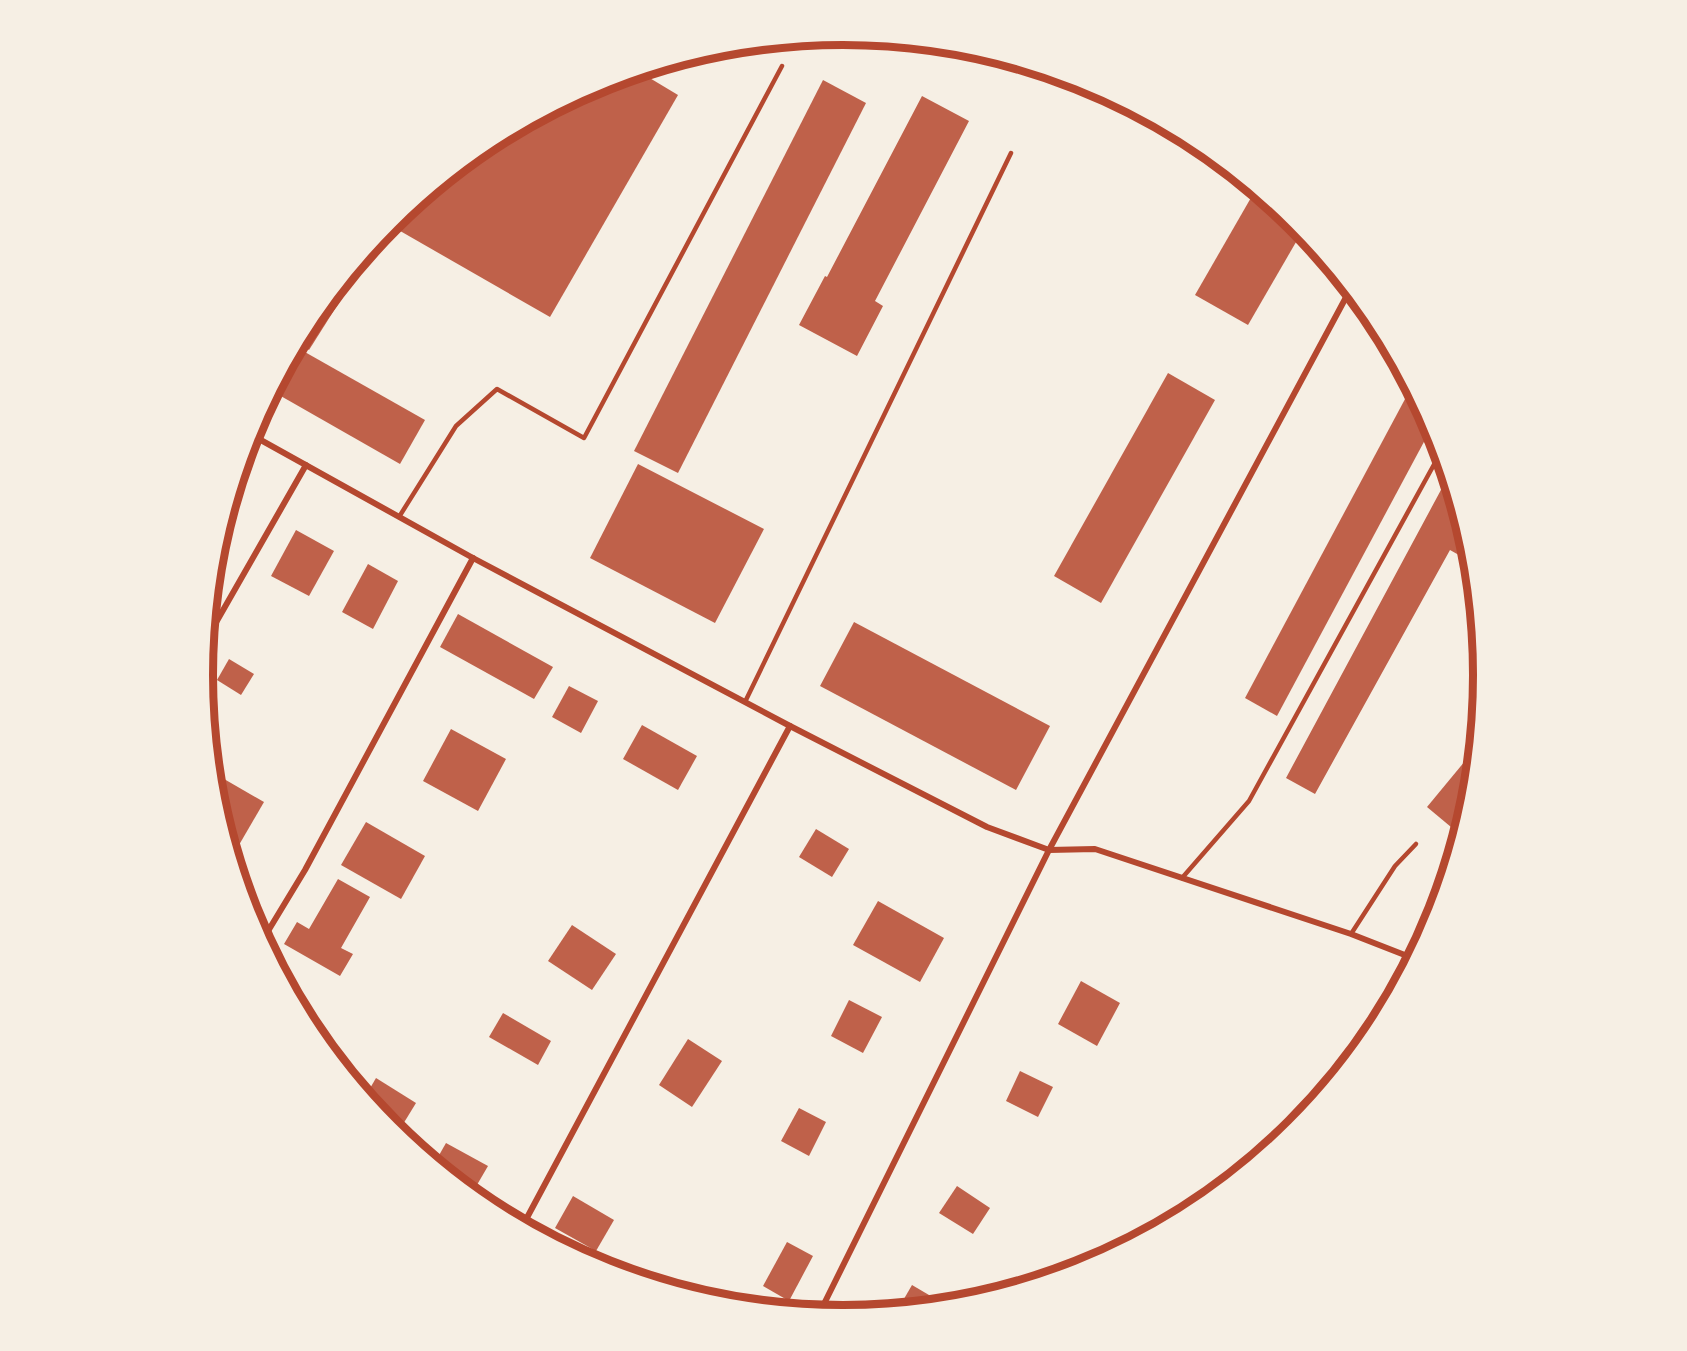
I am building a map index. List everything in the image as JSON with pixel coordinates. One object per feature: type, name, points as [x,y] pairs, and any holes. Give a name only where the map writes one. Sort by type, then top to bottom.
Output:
[{"type":"street","points":[[823,1306],[1049,850],[1347,296]]},
{"type":"street","points":[[259,439],[473,558],[790,726],[987,827],[1049,850],[1095,849],[1350,934],[1408,956]]},
{"type":"street","points":[[215,624],[306,465]]},
{"type":"street","points":[[268,932],[305,870],[473,558]]},
{"type":"street","points":[[526,1220],[790,726]]},
{"type":"lane","points":[[399,517],[456,426],[497,389],[584,438],[782,66]]},
{"type":"lane","points":[[745,702],[1011,153]]},
{"type":"lane","points":[[1182,878],[1249,801],[1436,461]]},
{"type":"lane","points":[[1350,934],[1395,866],[1416,844]]},
{"type":"building","points":[[647,76],[678,95],[550,317],[398,230],[460,175],[528,129],[602,93]]},
{"type":"building","points":[[823,80],[866,103],[678,473],[634,451]]},
{"type":"building","points":[[922,96],[969,121],[875,301],[883,306],[857,356],[799,325],[825,276],[827,277]]},
{"type":"building","points":[[1252,196],[1298,239],[1248,325],[1195,295]]},
{"type":"building","points":[[355,277],[309,350],[305,347],[319,325]]},
{"type":"building","points":[[303,351],[425,420],[400,464],[279,395]]},
{"type":"building","points":[[1168,373],[1215,400],[1101,603],[1054,576]]},
{"type":"building","points":[[1408,394],[1427,436],[1277,716],[1245,698]]},
{"type":"building","points":[[638,464],[764,529],[715,623],[590,558]]},
{"type":"building","points":[[1444,484],[1463,557],[1450,550],[1315,794],[1286,778]]},
{"type":"building","points":[[296,530],[334,551],[309,596],[271,576]]},
{"type":"building","points":[[368,564],[398,581],[373,629],[342,612]]},
{"type":"building","points":[[458,614],[553,667],[534,699],[440,647]]},
{"type":"building","points":[[854,622],[1050,726],[1016,790],[820,686]]},
{"type":"building","points":[[229,659],[254,674],[241,695],[217,680]]},
{"type":"building","points":[[569,686],[598,701],[581,733],[552,717]]},
{"type":"building","points":[[642,725],[697,756],[678,790],[623,759]]},
{"type":"building","points":[[451,729],[506,759],[478,811],[423,781]]},
{"type":"building","points":[[1469,756],[1455,830],[1427,807]]},
{"type":"building","points":[[221,777],[264,802],[237,849]]},
{"type":"building","points":[[366,822],[425,856],[401,899],[341,865]]},
{"type":"building","points":[[816,829],[849,849],[832,877],[799,857]]},
{"type":"building","points":[[338,879],[370,897],[341,948],[353,954],[340,976],[284,944],[297,922],[309,929]]},
{"type":"building","points":[[878,901],[944,938],[920,982],[853,945]]},
{"type":"building","points":[[572,925],[616,954],[592,990],[548,961]]},
{"type":"building","points":[[1081,981],[1120,1003],[1097,1046],[1058,1024]]},
{"type":"building","points":[[849,1000],[882,1017],[863,1053],[831,1036]]},
{"type":"building","points":[[503,1013],[551,1041],[538,1065],[489,1037]]},
{"type":"building","points":[[688,1039],[722,1061],[692,1107],[659,1085]]},
{"type":"building","points":[[1020,1071],[1053,1087],[1038,1117],[1006,1101]]},
{"type":"building","points":[[376,1078],[416,1103],[402,1125],[369,1091]]},
{"type":"building","points":[[799,1108],[826,1122],[809,1156],[781,1141]]},
{"type":"building","points":[[446,1143],[488,1166],[476,1187],[438,1158]]},
{"type":"building","points":[[957,1186],[990,1208],[973,1234],[939,1213]]},
{"type":"building","points":[[573,1196],[614,1220],[596,1251],[555,1228]]},
{"type":"building","points":[[787,1242],[813,1256],[789,1301],[763,1286]]},
{"type":"building","points":[[912,1285],[936,1299],[926,1301],[901,1303]]}]
